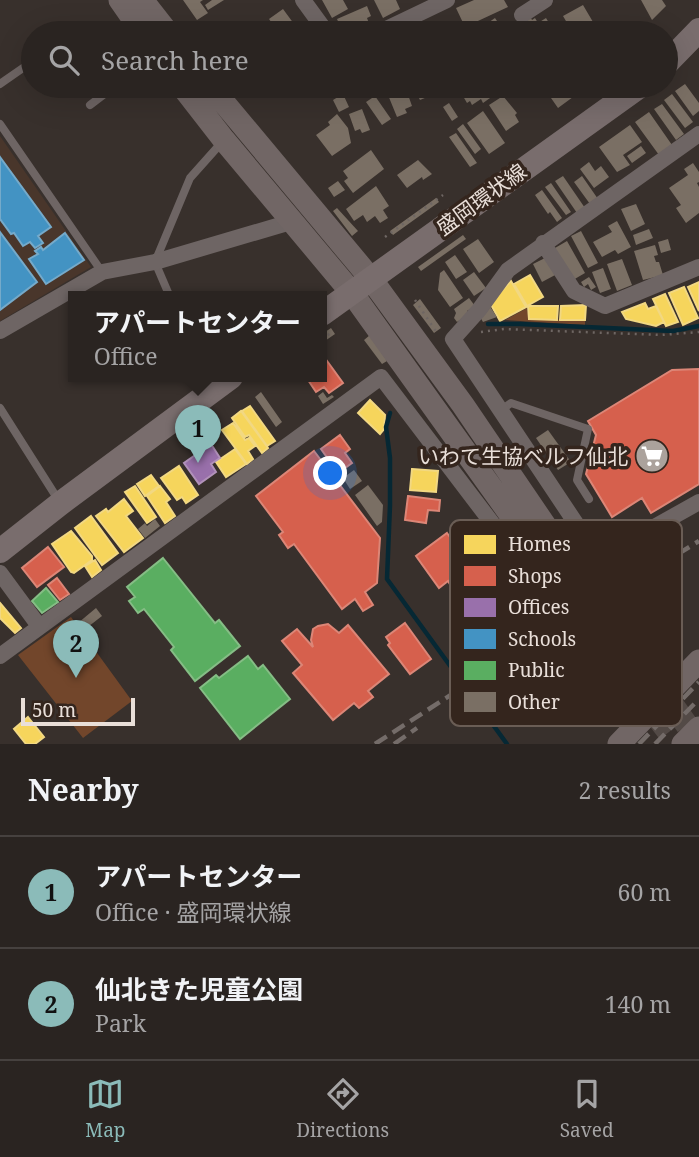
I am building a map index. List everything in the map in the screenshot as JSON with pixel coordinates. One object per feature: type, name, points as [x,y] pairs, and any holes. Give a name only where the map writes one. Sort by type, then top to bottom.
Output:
[{"type":"main road","points":[[678,52],[699,30]]},
{"type":"main road","name":"盛岡環状線","points":[[328,322],[361,286],[623,98]]},
{"type":"main road","points":[[0,551],[220,382]]},
{"type":"street","points":[[120,0],[135,21]]},
{"type":"street","points":[[142,0],[159,21]]},
{"type":"street","points":[[303,0],[318,21]]},
{"type":"street","points":[[403,21],[447,0]]},
{"type":"street","points":[[522,15],[543,0]]},
{"type":"street","points":[[191,98],[294,221],[361,286],[434,406],[524,520]]},
{"type":"street","points":[[219,98],[361,286],[449,386],[531,520]]},
{"type":"street","points":[[574,520],[453,339],[479,310],[508,270],[699,134]]},
{"type":"street","points":[[70,291],[103,272],[155,262],[294,221]]},
{"type":"street","points":[[543,243],[574,291],[605,306],[699,267]]},
{"type":"street","points":[[0,331],[68,292]]},
{"type":"street","points":[[0,656],[381,377],[490,520]]},
{"type":"street","points":[[449,386],[481,382]]},
{"type":"street","points":[[414,421],[434,406]]},
{"type":"street","points":[[667,520],[699,502]]},
{"type":"street","points":[[0,573],[39,626]]},
{"type":"street","points":[[682,679],[699,661]]},
{"type":"street","points":[[619,744],[636,726]]},
{"type":"street","points":[[683,744],[699,728]]},
{"type":"lane","points":[[0,84],[21,69]]},
{"type":"lane","points":[[90,105],[99,98]]},
{"type":"lane","points":[[0,124],[103,272]]},
{"type":"lane","points":[[167,291],[155,262],[190,178],[224,140]]},
{"type":"lane","points":[[500,410],[511,403],[588,429],[577,480],[589,499]]},
{"type":"lane","points":[[0,408],[61,503]]},
{"type":"path","points":[[385,237],[443,195]]},
{"type":"path","points":[[415,300],[438,333]]},
{"type":"path","points":[[459,348],[477,332],[504,329],[661,335],[699,332]]},
{"type":"shaded area","points":[[0,136],[91,267],[0,321]]},
{"type":"shaded area","points":[[527,308],[529,319],[585,320],[585,325],[505,320]]},
{"type":"shaded area","points":[[71,617],[132,701],[83,738],[18,655]]},
{"type":"building: Homes","points":[[530,275],[543,297],[527,306],[514,284]]},
{"type":"building: Homes","points":[[511,281],[526,307],[500,321],[490,303]]},
{"type":"building: Homes","points":[[699,282],[699,311],[688,287]]},
{"type":"building: Homes","points":[[684,287],[698,318],[683,325],[669,293]]},
{"type":"building: Homes","points":[[665,294],[678,322],[666,326],[653,299]]},
{"type":"building: Homes","points":[[645,303],[648,309],[656,306],[664,322],[656,326],[626,319],[622,312]]},
{"type":"building: Homes","points":[[586,305],[585,320],[560,320],[561,306]]},
{"type":"building: Homes","points":[[528,306],[558,306],[557,320],[529,319]]},
{"type":"building: Homes","points":[[370,400],[385,415],[384,429],[380,434],[358,413]]},
{"type":"building: Homes","points":[[250,406],[275,441],[267,446],[242,411]]},
{"type":"building: Homes","points":[[241,411],[268,448],[262,453],[249,435],[245,437],[232,418]]},
{"type":"building: Homes","points":[[233,423],[245,440],[249,438],[255,446],[248,451],[253,459],[247,464],[222,430]]},
{"type":"building: Homes","points":[[235,449],[246,464],[226,477],[216,462]]},
{"type":"building: Homes","points":[[179,466],[198,495],[186,503],[182,497],[177,500],[161,478]]},
{"type":"building: Homes","points":[[412,469],[438,471],[436,492],[410,490]]},
{"type":"building: Homes","points":[[151,475],[159,486],[145,496],[137,484]]},
{"type":"building: Homes","points":[[135,486],[156,517],[147,523],[125,492]]},
{"type":"building: Homes","points":[[160,486],[170,499],[166,502],[175,516],[165,523],[147,496]]},
{"type":"building: Homes","points":[[124,499],[133,511],[126,516],[143,538],[124,552],[96,516],[106,509],[108,512]]},
{"type":"building: Homes","points":[[91,516],[118,553],[102,565],[75,528]]},
{"type":"building: Homes","points":[[71,531],[92,556],[92,560],[74,573],[52,544]]},
{"type":"building: Homes","points":[[95,560],[101,570],[92,577],[85,566]]},
{"type":"building: Homes","points":[[0,603],[21,628],[15,633],[0,618]]},
{"type":"building: Homes","points":[[28,717],[44,737],[35,744],[26,744],[14,729]]},
{"type":"building: Shops","points":[[327,361],[343,383],[329,393],[324,387],[316,392],[309,382],[327,382]]},
{"type":"building: Shops","points":[[699,369],[699,484],[651,513],[642,498],[612,517],[586,474],[596,435],[588,421],[672,370]]},
{"type":"building: Shops","points":[[340,435],[350,449],[345,453],[352,463],[338,473],[321,449]]},
{"type":"building: Shops","points":[[314,451],[380,538],[377,583],[365,592],[373,605],[363,611],[355,599],[342,609],[294,544],[288,548],[279,535],[283,532],[256,496]]},
{"type":"building: Shops","points":[[408,496],[440,500],[439,511],[428,510],[426,523],[405,520]]},
{"type":"building: Shops","points":[[447,533],[450,537],[450,584],[448,581],[439,588],[416,556]]},
{"type":"building: Shops","points":[[48,547],[64,567],[37,587],[22,568]]},
{"type":"building: Shops","points":[[57,578],[69,594],[60,600],[48,585]]},
{"type":"building: Shops","points":[[405,623],[431,659],[410,674],[388,645],[390,643],[386,637]]},
{"type":"building: Shops","points":[[328,624],[339,633],[348,625],[389,674],[368,691],[373,697],[359,708],[354,703],[333,720],[293,673],[302,665],[282,641],[297,629],[313,647],[313,629]]},
{"type":"building: Offices","points":[[211,444],[220,458],[211,464],[216,472],[199,484],[184,463]]},
{"type":"building: Schools","points":[[0,157],[51,227],[38,236],[43,243],[35,248],[30,242],[23,246],[0,219]]},
{"type":"building: Schools","points":[[0,232],[37,282],[0,310]]},
{"type":"building: Schools","points":[[65,233],[84,260],[46,284],[29,259],[38,254],[35,251],[41,247],[43,250]]},
{"type":"building: Public","points":[[163,558],[215,623],[219,620],[240,646],[195,681],[171,650],[174,647],[144,609],[138,613],[129,601],[135,597],[127,587]]},
{"type":"building: Public","points":[[46,588],[58,602],[42,613],[32,601]]},
{"type":"building: Public","points":[[248,656],[258,669],[263,665],[290,699],[240,739],[200,688],[216,675],[219,678]]},
{"type":"building: Other","points":[[183,0],[203,0],[200,2],[208,13],[197,20]]},
{"type":"building: Other","points":[[212,0],[224,0],[208,10],[205,5]]},
{"type":"building: Other","points":[[322,0],[343,0],[348,9],[332,18]]},
{"type":"building: Other","points":[[374,0],[396,0],[400,9],[383,18]]},
{"type":"building: Other","points":[[474,0],[504,0],[508,7],[478,21],[462,21],[456,8]]},
{"type":"building: Other","points":[[641,0],[662,0],[666,6],[652,20]]},
{"type":"building: Other","points":[[583,5],[592,21],[566,21],[563,16]]},
{"type":"building: Other","points":[[367,6],[371,16],[367,18],[368,21],[337,19]]},
{"type":"building: Other","points":[[283,9],[292,21],[270,21],[269,19]]},
{"type":"building: Other","points":[[685,84],[699,103],[699,111],[693,116],[678,95],[678,89]]},
{"type":"building: Other","points":[[345,98],[349,107],[339,112],[333,100]]},
{"type":"building: Other","points":[[376,98],[391,119],[382,125],[366,102]]},
{"type":"building: Other","points":[[389,98],[409,98],[412,106],[405,109],[407,113],[397,117]]},
{"type":"building: Other","points":[[464,98],[490,98],[483,103],[481,99],[472,105],[470,101],[467,103]]},
{"type":"building: Other","points":[[505,98],[517,113],[515,115],[519,122],[506,131],[489,105]]},
{"type":"building: Other","points":[[551,98],[572,98],[558,108]]},
{"type":"building: Other","points":[[675,98],[693,122],[685,128],[664,100]]},
{"type":"building: Other","points":[[449,103],[458,117],[452,121],[443,107]]},
{"type":"building: Other","points":[[662,104],[684,134],[676,140],[654,109]]},
{"type":"building: Other","points":[[362,109],[370,130],[362,133],[360,129],[355,131],[349,114]]},
{"type":"building: Other","points":[[483,111],[505,143],[489,154],[467,123]]},
{"type":"building: Other","points":[[649,112],[672,145],[659,155],[635,122]]},
{"type":"building: Other","points":[[337,114],[348,128],[351,143],[332,156],[316,135],[330,125],[328,122]]},
{"type":"building: Other","points":[[463,124],[481,149],[475,154],[457,129]]},
{"type":"building: Other","points":[[630,125],[642,142],[623,155],[630,165],[617,172],[599,147]]},
{"type":"building: Other","points":[[456,133],[477,163],[470,167],[449,137]]},
{"type":"building: Other","points":[[641,146],[646,153],[632,163],[627,156]]},
{"type":"building: Other","points":[[371,150],[384,169],[353,193],[344,181],[348,178],[343,171]]},
{"type":"building: Other","points":[[418,160],[432,174],[423,180],[422,177],[407,188],[397,175]]},
{"type":"building: Other","points":[[589,162],[595,171],[601,166],[609,177],[594,188],[580,169]]},
{"type":"building: Other","points":[[693,163],[699,172],[699,213],[686,223],[676,208],[681,205],[669,188],[688,175],[684,169]]},
{"type":"building: Other","points":[[563,176],[585,208],[577,213],[555,181]]},
{"type":"building: Other","points":[[582,176],[598,199],[590,204],[574,182]]},
{"type":"building: Other","points":[[338,181],[345,190],[334,197],[328,188]]},
{"type":"building: Other","points":[[551,183],[571,212],[566,215],[545,187]]},
{"type":"building: Other","points":[[376,186],[389,206],[383,210],[388,218],[380,223],[375,216],[367,222],[363,215],[354,221],[346,209]]},
{"type":"building: Other","points":[[542,190],[562,218],[557,222],[535,195]]},
{"type":"building: Other","points":[[436,198],[439,202],[393,235],[390,231]]},
{"type":"building: Other","points":[[636,204],[645,224],[631,231],[621,209]]},
{"type":"building: Other","points":[[337,208],[358,231],[352,236],[333,211]]},
{"type":"building: Other","points":[[617,221],[631,247],[618,254],[615,250],[602,257],[593,242],[612,232],[608,226]]},
{"type":"building: Other","points":[[649,229],[653,238],[636,245],[633,235]]},
{"type":"building: Other","points":[[581,231],[598,263],[588,268],[571,236]]},
{"type":"building: Other","points":[[463,235],[466,239],[421,271],[418,267]]},
{"type":"building: Other","points":[[478,239],[494,262],[479,273],[463,249]]},
{"type":"building: Other","points":[[668,239],[671,250],[661,253],[658,242]]},
{"type":"building: Other","points":[[567,241],[585,273],[573,280],[555,248]]},
{"type":"building: Other","points":[[655,245],[658,255],[654,256],[663,275],[643,280],[634,251]]},
{"type":"building: Other","points":[[455,255],[467,272],[456,279],[445,262]]},
{"type":"building: Other","points":[[547,257],[557,274],[542,282],[533,264]]},
{"type":"building: Other","points":[[622,259],[632,285],[617,291],[607,264]]},
{"type":"building: Other","points":[[603,268],[611,289],[600,293],[592,272]]},
{"type":"building: Other","points":[[444,270],[463,298],[450,307],[438,290],[440,273]]},
{"type":"building: Other","points":[[474,272],[486,288],[474,296],[463,280]]},
{"type":"building: Other","points":[[589,277],[596,287],[591,290],[588,284],[584,287],[581,282]]},
{"type":"building: Other","points":[[469,298],[475,306],[457,322],[454,309]]},
{"type":"building: Other","points":[[420,299],[441,328],[434,333],[413,305]]},
{"type":"building: Other","points":[[489,305],[497,317],[483,322],[479,315]]},
{"type":"building: Other","points":[[331,328],[335,334],[327,340],[327,331]]},
{"type":"building: Other","points":[[370,335],[387,361],[382,364],[364,340]]},
{"type":"building: Other","points":[[261,392],[282,422],[276,427],[255,397]]},
{"type":"building: Other","points":[[323,392],[327,398],[332,395],[334,397],[323,404],[318,396]]},
{"type":"building: Other","points":[[548,430],[571,462],[558,470],[536,438]]},
{"type":"building: Other","points":[[354,470],[362,481],[350,489],[343,478]]},
{"type":"building: Other","points":[[368,485],[383,505],[382,522],[377,526],[355,495]]},
{"type":"building: Other","points":[[155,519],[160,526],[145,538],[138,529]]},
{"type":"building: Other","points":[[96,608],[102,616],[84,630],[78,623]]},
{"type":"waterway","points":[[488,324],[673,331],[699,326]]},
{"type":"waterway","points":[[390,413],[386,427],[390,458],[387,579],[450,666]]},
{"type":"waterway","points":[[494,726],[507,744]]},
{"type":"tunnel","points":[[682,718],[699,742]]},
{"type":"tunnel","points":[[664,726],[678,744]]},
{"type":"railway","points":[[682,551],[699,541]]},
{"type":"railway","points":[[682,700],[699,682]]},
{"type":"railway","points":[[375,744],[450,695]]},
{"type":"railway","points":[[682,716],[699,699]]},
{"type":"railway","points":[[639,744],[656,726]]},
{"type":"railway","points":[[655,744],[673,726]]},
{"type":"railway","points":[[394,744],[417,728]]},
{"type":"place","name":"いわて生協ベルフ仙北","points":[[652,456]]},
{"type":"place","name":"アパートセンター","points":[[198,463]]},
{"type":"place","name":"仙北きた児童公園","points":[[76,678]]}]
